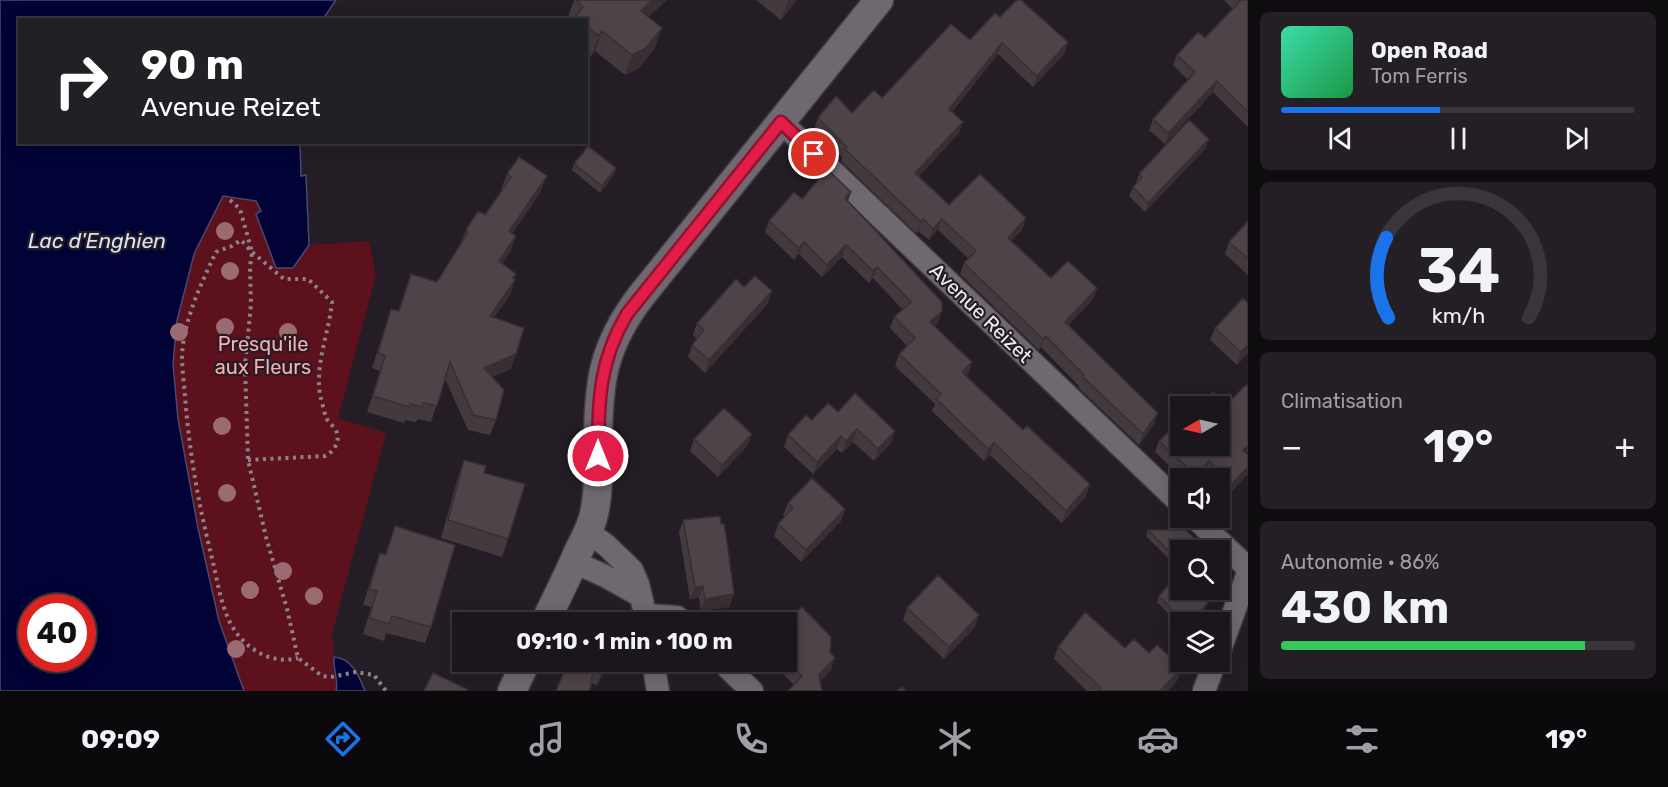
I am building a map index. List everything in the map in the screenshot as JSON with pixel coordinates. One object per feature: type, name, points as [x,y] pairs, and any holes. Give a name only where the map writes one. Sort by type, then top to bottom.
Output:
[{"type":"street","points":[[550,612],[588,532],[594,514],[598,486],[598,418],[601,380],[614,338],[627,314],[641,296],[879,0]]},
{"type":"street","name":"Avenue Reizet","points":[[781,122],[1170,493]]},
{"type":"street","points":[[1206,528],[1248,568]]},
{"type":"street","points":[[588,532],[628,564],[638,584],[644,611]]},
{"type":"street","points":[[574,562],[605,576],[644,611]]},
{"type":"street","points":[[1230,622],[1248,573]]},
{"type":"street","points":[[512,691],[521,672]]},
{"type":"street","points":[[655,672],[658,691]]},
{"type":"street","points":[[732,672],[752,691]]},
{"type":"street","points":[[1204,691],[1211,672]]},
{"type":"path","points":[[230,200],[240,209],[252,252],[251,303],[245,365],[248,460],[298,658],[322,676],[331,677],[356,672],[374,675],[386,691]]},
{"type":"path","points":[[248,460],[325,456],[336,444],[337,435],[327,418],[320,395],[321,351],[330,325],[332,302],[308,279],[284,279],[241,240],[216,252],[198,290],[186,329],[182,355],[188,439],[199,507],[227,617],[240,637],[269,659],[286,661],[298,658]]},
{"type":"green space","name":"Presqu'ile aux Fleurs","points":[[223,196],[256,201],[261,211],[257,214],[293,268],[309,245],[369,241],[376,275],[338,418],[386,433],[331,638],[334,643],[333,669],[338,685],[336,691],[244,691],[219,621],[198,528],[178,419],[173,364],[177,321],[194,254]]},
{"type":"water","name":"Lac d'Enghien","points":[[0,0],[336,0],[324,18],[18,18],[18,144],[300,144],[301,176],[306,175],[309,245],[293,268],[276,268],[256,214],[261,211],[256,201],[223,196],[194,254],[177,321],[173,364],[178,419],[198,528],[219,621],[244,691],[0,691]]},
{"type":"water","points":[[334,657],[350,664],[365,691],[336,691]]},
{"type":"building","points":[[576,0],[652,0],[641,11],[662,28],[646,48],[632,55],[602,31],[599,36],[588,28],[588,18],[576,18],[583,7]]},
{"type":"building","points":[[1017,0],[1021,0],[1068,42],[1037,76],[1002,43],[949,109],[963,122],[915,173],[949,205],[980,174],[1026,218],[1008,238],[1051,278],[1068,261],[1097,288],[1065,322],[1158,413],[1143,434],[1083,377],[1084,375],[1046,336],[1043,339],[964,263],[976,251],[942,219],[933,229],[923,219],[921,222],[845,149],[847,147],[818,118],[836,96],[852,113],[874,90],[882,98],[951,24],[970,40],[995,13],[1000,17]]},
{"type":"building","points":[[1239,0],[1248,0],[1248,112],[1217,81],[1168,133],[1153,119],[1195,72],[1177,55],[1198,32],[1205,38]]},
{"type":"building","points":[[1189,120],[1209,139],[1148,203],[1133,187],[1142,177],[1139,174]]},
{"type":"building","points":[[588,146],[616,168],[602,186],[574,164]]},
{"type":"building","points":[[519,157],[547,176],[509,231],[516,236],[499,261],[516,274],[513,277],[515,280],[490,316],[524,328],[516,354],[484,368],[504,390],[496,420],[473,415],[450,362],[437,406],[423,403],[422,407],[410,404],[409,407],[373,396],[385,356],[378,353],[391,309],[399,311],[411,274],[437,282],[468,232],[466,230],[478,211],[485,215],[511,177],[507,174]]},
{"type":"building","points":[[827,169],[851,192],[845,198],[942,302],[942,311],[930,322],[972,362],[962,372],[1023,430],[1027,426],[1090,484],[1066,511],[994,443],[988,449],[936,399],[941,394],[899,354],[915,338],[894,317],[911,302],[877,267],[873,271],[846,245],[827,265],[804,242],[799,248],[769,221],[794,192],[802,199]]},
{"type":"building","points":[[1248,221],[1248,259],[1229,242]]},
{"type":"building","points":[[755,276],[772,291],[709,360],[692,345],[704,330],[697,323],[736,279],[744,287]]},
{"type":"building","points":[[1243,298],[1248,303],[1248,345],[1241,352],[1215,328]]},
{"type":"building","points":[[1246,385],[1248,386],[1248,446],[1243,450],[1248,455],[1248,467],[1232,484],[1230,468],[1216,468],[1209,461],[1202,468],[1188,468],[1175,456],[1230,456],[1230,401]]},
{"type":"building","points":[[855,393],[895,431],[878,449],[857,429],[846,441],[841,436],[817,462],[788,435],[806,415],[812,420],[828,403],[838,412]]},
{"type":"building","points":[[724,408],[752,434],[722,465],[694,439]]},
{"type":"building","points":[[1170,431],[1170,451],[1159,441]]},
{"type":"building","points":[[464,460],[486,466],[484,473],[525,484],[508,539],[448,520]]},
{"type":"building","points":[[812,478],[845,509],[806,550],[778,524],[793,508],[788,503]]},
{"type":"building","points":[[720,516],[721,524],[724,524],[734,594],[705,599],[703,586],[695,587],[683,520]]},
{"type":"building","points":[[395,526],[455,545],[431,627],[392,616],[389,624],[369,618],[377,591],[369,589],[380,553],[386,555]]},
{"type":"building","points":[[1148,530],[1186,530],[1196,540],[1170,540],[1170,552]]},
{"type":"building","points":[[938,575],[979,615],[949,647],[907,608]]},
{"type":"building","points":[[1170,583],[1170,600],[1205,600],[1208,603],[1199,612],[1175,612],[1159,596]]},
{"type":"building","points":[[802,607],[831,637],[830,652],[835,658],[819,675],[822,691],[788,691],[802,676],[797,671],[797,612]]},
{"type":"building","points":[[1085,612],[1125,648],[1134,639],[1149,653],[1157,645],[1170,657],[1170,672],[1178,672],[1160,691],[1099,691],[1101,688],[1058,647]]},
{"type":"building","points":[[564,672],[593,672],[589,691],[556,691]]},
{"type":"building","points":[[433,673],[467,689],[467,691],[424,691]]},
{"type":"route","points":[[598,456],[601,380],[610,347],[627,314],[781,122],[814,154]]}]
